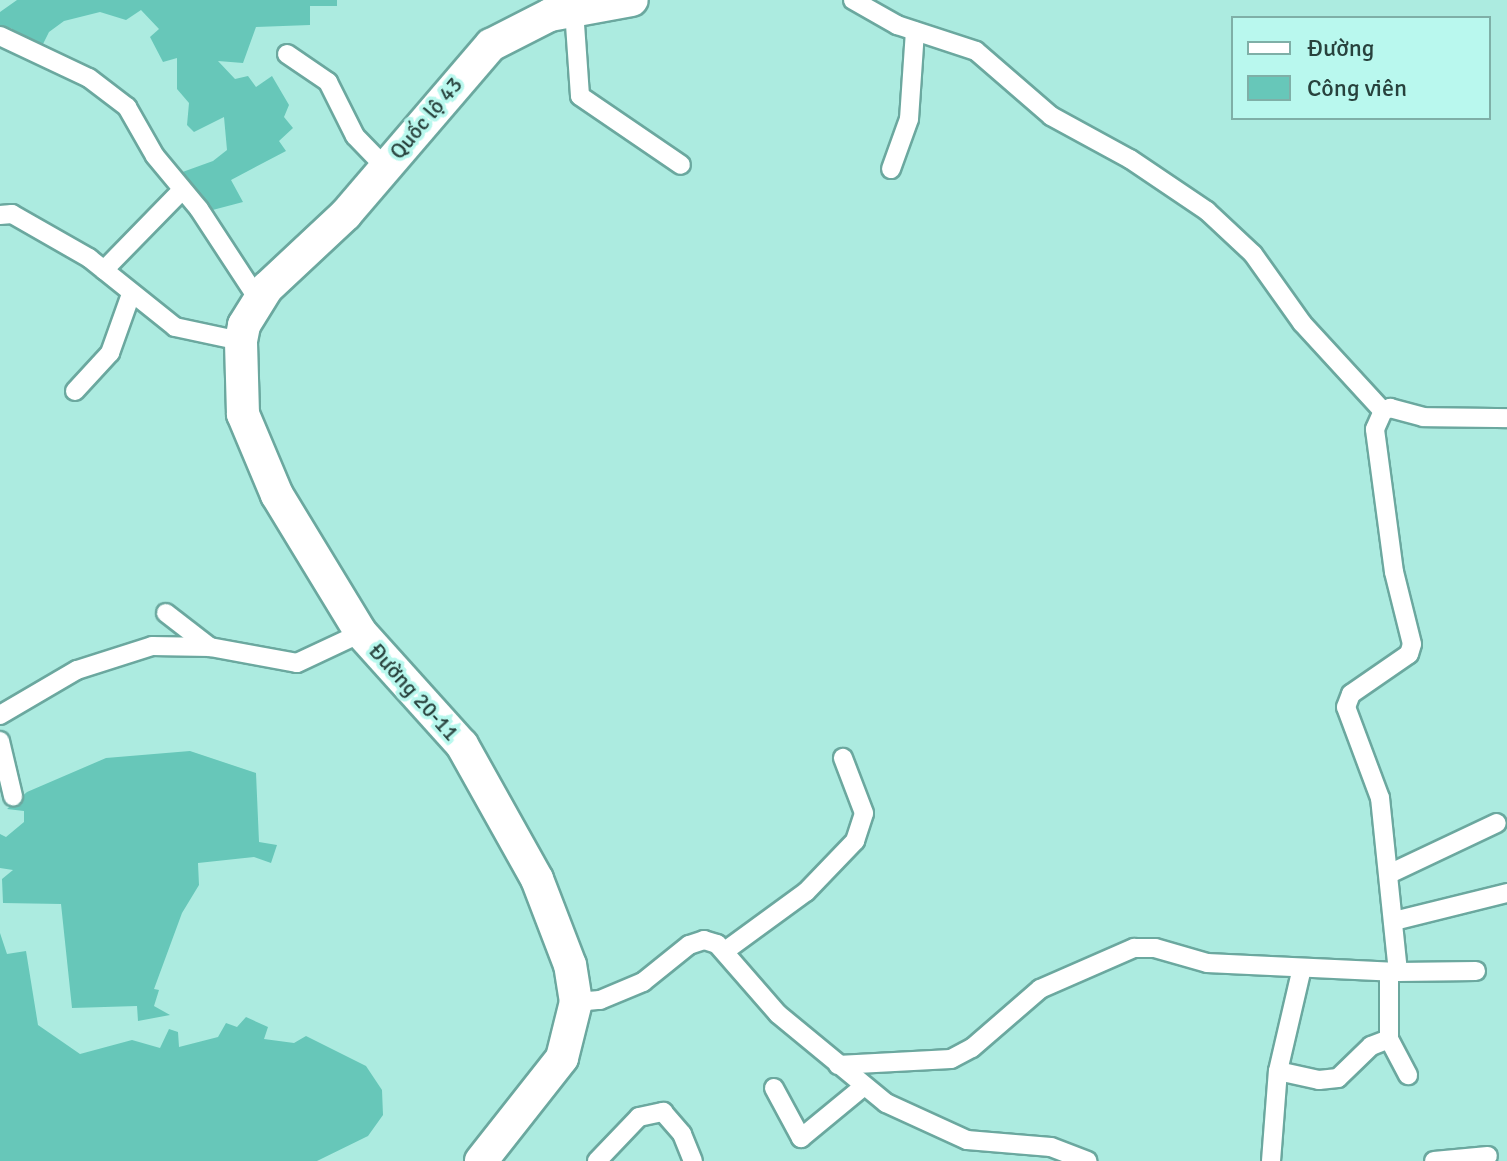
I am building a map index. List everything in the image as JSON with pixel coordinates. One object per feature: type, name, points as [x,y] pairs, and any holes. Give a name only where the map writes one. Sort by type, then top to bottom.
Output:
[{"type":"highway","name":"Quốc lộ 43","points":[[258,299],[346,214],[491,45],[530,23],[574,10],[632,0]]},
{"type":"highway","name":"Đường 20-11","points":[[258,299],[241,341],[243,414],[260,460],[312,558],[361,633],[451,731],[472,762],[549,907],[570,965],[576,1002],[562,1058],[481,1161]]},
{"type":"street","points":[[853,0],[879,18],[976,51],[1051,116],[1130,159],[1207,211],[1253,254],[1302,323],[1383,411],[1507,418]]},
{"type":"street","points":[[574,10],[580,96],[681,165]]},
{"type":"street","points":[[891,169],[909,119],[915,31]]},
{"type":"street","points":[[0,36],[112,92],[258,299]]},
{"type":"street","points":[[287,54],[328,82],[355,136],[385,167]]},
{"type":"street","points":[[104,270],[182,190]]},
{"type":"street","points":[[0,215],[12,214],[104,270],[131,294],[185,332],[241,341]]},
{"type":"street","points":[[75,391],[110,353],[131,294]]},
{"type":"street","points":[[1383,411],[1375,429],[1375,462],[1412,644],[1409,654],[1351,694],[1346,707],[1377,783],[1394,921],[1389,1039],[1408,1075]]},
{"type":"street","points":[[166,613],[210,647]]},
{"type":"street","points":[[0,715],[84,668],[152,646],[210,647],[297,663],[361,633]]},
{"type":"street","points":[[0,741],[13,796]]},
{"type":"street","points":[[725,951],[806,892],[855,841],[864,813],[843,758]]},
{"type":"street","points":[[1389,874],[1497,823]]},
{"type":"street","points":[[1394,921],[1507,893]]},
{"type":"street","points":[[576,1002],[600,1000],[643,982],[704,940],[725,951],[778,1014],[864,1086],[908,1116],[967,1140],[1051,1147],[1087,1161]]},
{"type":"street","points":[[838,1065],[951,1059],[972,1048],[1040,989],[1134,948],[1155,948],[1207,963],[1301,972],[1476,971]]},
{"type":"street","points":[[1271,1161],[1278,1071],[1301,972]]},
{"type":"street","points":[[1278,1071],[1319,1080],[1338,1078],[1371,1046],[1389,1039]]},
{"type":"street","points":[[774,1088],[801,1138],[864,1086]]},
{"type":"street","points":[[597,1161],[639,1117],[663,1112],[682,1134],[693,1161]]},
{"type":"street","points":[[1434,1161],[1488,1156]]},
{"type":"green space","points":[[17,0],[337,0],[337,6],[310,6],[310,25],[256,27],[243,63],[218,61],[235,79],[248,76],[256,87],[272,76],[289,105],[284,117],[293,128],[279,141],[286,151],[231,180],[243,202],[205,212],[177,174],[213,161],[227,150],[224,117],[194,132],[187,125],[189,103],[177,89],[177,58],[163,62],[150,37],[159,29],[141,10],[126,20],[100,12],[64,21],[49,32],[42,46],[22,42],[11,28],[0,27],[0,12]]},
{"type":"green space","points":[[190,751],[256,773],[259,842],[277,845],[271,863],[254,857],[198,863],[199,885],[182,913],[154,989],[159,990],[154,1006],[170,1015],[138,1021],[137,1006],[72,1008],[61,904],[3,903],[2,879],[13,870],[0,868],[0,834],[6,837],[24,822],[24,811],[7,809],[27,792],[106,758]]},
{"type":"green space","points":[[0,933],[7,954],[26,951],[38,1025],[80,1054],[132,1040],[160,1048],[169,1029],[178,1032],[179,1047],[218,1037],[226,1023],[237,1027],[246,1017],[268,1027],[264,1039],[294,1043],[306,1036],[366,1066],[382,1090],[383,1115],[368,1136],[317,1161],[0,1161]]}]
